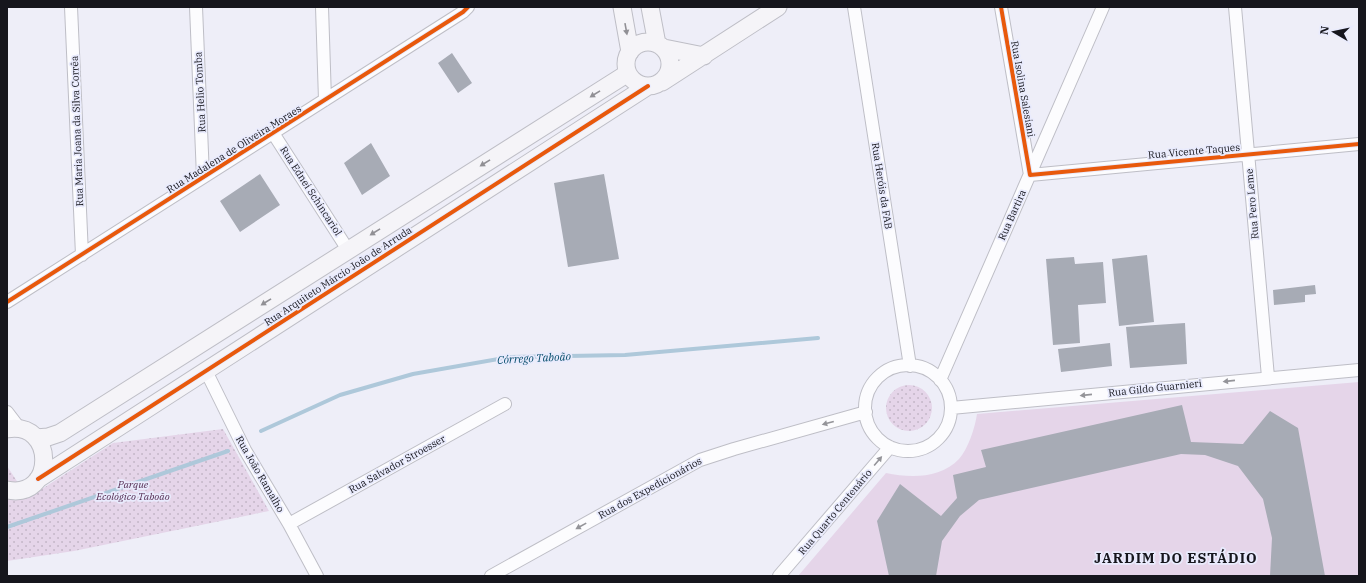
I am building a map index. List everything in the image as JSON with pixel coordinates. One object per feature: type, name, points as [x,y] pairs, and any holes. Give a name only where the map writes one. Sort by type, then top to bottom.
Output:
[{"type":"street","name":"Rua Maria Joana da Silva Corrêa","points":[[71,7],[82,255]]},
{"type":"street","name":"Rua Helio Tomba","points":[[196,7],[203,177]]},
{"type":"street","points":[[322,7],[325,100]]},
{"type":"street","name":"Rua Madalena de Oliveira Moraes","points":[[7,302],[463,12],[468,7]]},
{"type":"street","points":[[622,7],[630,52]]},
{"type":"street","points":[[650,7],[660,46],[668,55],[670,69],[667,76],[655,84],[640,84],[633,80],[628,73],[626,66],[627,58],[635,46],[642,43],[649,42],[660,46],[704,56]]},
{"type":"street","name":"Rua Arquiteto Márcio João de Arruda","points":[[9,492],[22,490],[31,486],[38,479],[206,370],[655,84],[704,56],[778,7]]},
{"type":"street","name":"Rua Heróis da FAB","points":[[854,7],[910,366]]},
{"type":"street","name":"Rua Isolina Salesiani","points":[[1001,7],[1030,174]]},
{"type":"street","name":"Rua Bartira","points":[[940,380],[1103,7]]},
{"type":"street","name":"Rua Pero Leme","points":[[1235,7],[1268,377]]},
{"type":"street","name":"Rua Arquiteto Márcio João de Arruda","points":[[36,438],[60,433],[628,73]]},
{"type":"street","name":"Rua Ednei Schincariol","points":[[273,133],[348,250]]},
{"type":"street","name":"Rua Vicente Taques","points":[[1030,174],[1359,144]]},
{"type":"street","points":[[900,366],[910,366],[927,370],[940,380],[946,388],[950,398],[951,408],[949,421],[944,432],[936,441],[926,448],[914,451],[902,451],[890,447],[873,433],[868,423],[866,402],[874,383],[881,375],[900,366]]},
{"type":"street","name":"Rua João Ramalho","points":[[206,370],[245,450],[289,524],[316,576]]},
{"type":"street","name":"Rua Gildo Guarnieri","points":[[951,408],[1268,377],[1359,370]]},
{"type":"street","name":"Rua Salvador Stroesser","points":[[289,524],[505,404]]},
{"type":"street","points":[[7,412],[14,429],[29,433],[36,438],[41,446],[44,454],[44,463],[42,472],[38,479]]},
{"type":"street","name":"Rua dos Expedicionários","points":[[491,576],[700,460],[866,412]]},
{"type":"street","name":"Rua Quarto Centenário","points":[[779,576],[890,447]]},
{"type":"green space","points":[[1359,382],[1359,576],[798,576],[886,473],[905,476],[934,474],[951,466],[959,459],[971,438],[977,414]]},
{"type":"green space","points":[[905,385],[913,385],[922,389],[928,395],[932,408],[928,421],[922,427],[913,431],[905,431],[896,427],[890,421],[886,412],[886,404],[890,395],[896,389]]},
{"type":"green space","name":"Parque Ecológico Taboão","points":[[223,429],[269,511],[74,551],[7,561],[7,466],[28,498],[113,443]]},
{"type":"building","points":[[452,53],[472,83],[458,93],[438,63]]},
{"type":"building","points":[[371,143],[390,176],[362,195],[344,163]]},
{"type":"building","points":[[260,174],[280,205],[240,232],[220,201]]},
{"type":"building","points":[[604,174],[619,259],[568,267],[554,183]]},
{"type":"building","points":[[1147,255],[1154,322],[1119,326],[1112,259]]},
{"type":"building","points":[[1074,257],[1075,264],[1103,262],[1106,303],[1078,305],[1080,343],[1053,345],[1046,259]]},
{"type":"building","points":[[1315,285],[1316,294],[1305,295],[1305,302],[1274,305],[1273,290]]},
{"type":"building","points":[[1185,323],[1187,364],[1130,368],[1126,327]]},
{"type":"building","points":[[1110,343],[1112,366],[1061,372],[1058,349]]},
{"type":"building","points":[[1182,405],[1191,442],[1243,444],[1270,411],[1298,428],[1325,576],[1270,576],[1272,538],[1263,499],[1238,466],[1205,455],[1181,454],[979,500],[960,516],[942,541],[936,576],[889,576],[877,521],[900,484],[941,516],[957,498],[953,475],[986,467],[981,450]]},
{"type":"waterway","name":"Córrego Taboão","points":[[261,431],[340,395],[413,374],[510,357],[625,355],[818,338]]},
{"type":"waterway","name":"Córrego Taboão","points":[[7,527],[228,451]]},
{"type":"cycle path","points":[[7,302],[463,12],[468,7]]},
{"type":"cycle path","points":[[1001,7],[1030,175],[1359,144]]},
{"type":"cycle path","points":[[38,479],[648,86]]},
{"type":"district","name":"JARDIM DO ESTÁDIO","points":[[1176,558]]}]
